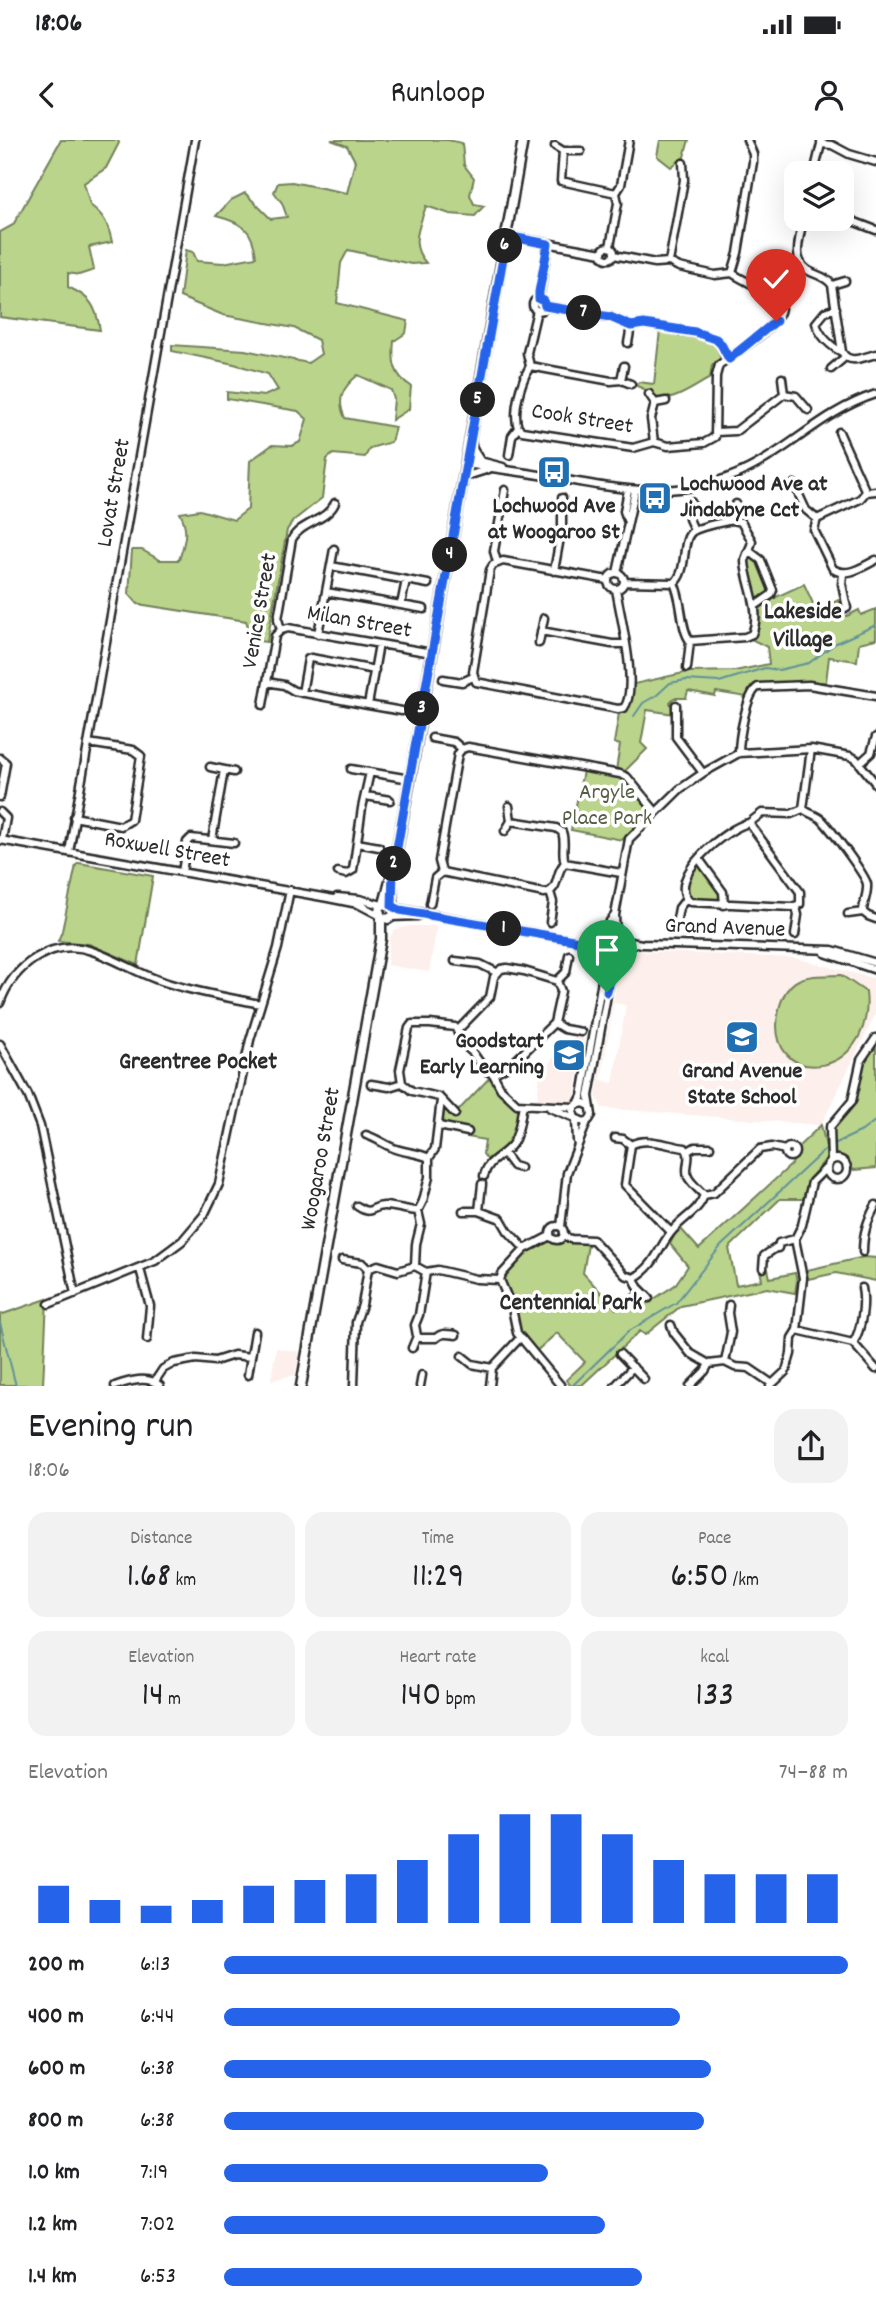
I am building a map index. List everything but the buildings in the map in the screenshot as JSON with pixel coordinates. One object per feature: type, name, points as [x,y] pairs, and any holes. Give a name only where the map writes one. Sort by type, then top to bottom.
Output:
[{"type":"main road","name":"Woogaroo Street","points":[[301,1385],[523,140]]},
{"type":"street","name":"Lovat Street","points":[[69,852],[195,140]]},
{"type":"street","points":[[615,193],[621,185],[629,140]]},
{"type":"street","points":[[732,272],[738,253],[753,162],[753,153],[747,140]]},
{"type":"street","points":[[817,161],[821,142],[876,162]]},
{"type":"street","points":[[555,146],[563,151],[581,151]]},
{"type":"street","points":[[563,151],[561,181],[615,193]]},
{"type":"street","points":[[669,262],[684,180],[683,163]]},
{"type":"street","points":[[614,255],[610,247],[618,203],[615,193]]},
{"type":"street","points":[[854,222],[876,230]]},
{"type":"street","points":[[802,231],[799,265],[828,280],[832,285],[843,354],[831,369]]},
{"type":"street","points":[[507,236],[602,253],[607,259],[614,255],[655,263],[669,262],[715,275],[732,272],[743,281],[759,286],[771,296],[781,307],[781,313],[771,326],[719,365],[716,376],[716,432]]},
{"type":"street","points":[[545,306],[542,310],[537,310],[533,304],[539,299],[548,244]]},
{"type":"street","points":[[602,253],[604,248],[610,247]]},
{"type":"street","points":[[832,285],[845,281]]},
{"type":"street","points":[[539,299],[544,301],[545,306]]},
{"type":"street","points":[[545,306],[610,317],[631,326],[644,324],[695,332],[716,339],[729,359]]},
{"type":"street","points":[[836,308],[825,312],[816,323],[817,329],[834,348],[854,359],[876,354]]},
{"type":"street","name":"Cook Street","points":[[537,310],[527,353],[530,366],[523,379],[516,418],[518,428],[522,431],[633,448],[654,442],[668,446],[704,443],[715,437],[716,432],[736,431],[784,394]]},
{"type":"street","points":[[628,343],[631,326]]},
{"type":"street","points":[[530,366],[611,381],[621,380],[631,384]]},
{"type":"street","points":[[621,380],[624,366]]},
{"type":"street","points":[[782,378],[784,394],[796,396],[808,410]]},
{"type":"street","points":[[649,394],[655,403],[651,419],[654,442]]},
{"type":"street","points":[[467,461],[480,460],[508,469],[631,491],[682,489],[730,477],[764,460],[827,416],[876,394]]},
{"type":"street","points":[[655,403],[666,401]]},
{"type":"street","name":"Cook Street","points":[[509,455],[512,436],[518,428]]},
{"type":"street","points":[[839,432],[866,492]]},
{"type":"street","points":[[471,440],[480,460]]},
{"type":"street","points":[[467,461],[494,469]]},
{"type":"street","points":[[464,477],[494,469],[508,469]]},
{"type":"street","points":[[794,484],[806,510],[817,519]]},
{"type":"street","points":[[497,562],[494,551],[505,490]]},
{"type":"street","points":[[617,573],[627,520],[632,513],[631,491]]},
{"type":"street","points":[[876,491],[866,492],[860,499],[817,519],[814,530],[833,569],[843,574],[876,560]]},
{"type":"street","points":[[554,570],[562,527],[562,498]]},
{"type":"street","points":[[691,502],[689,519],[694,530]]},
{"type":"street","name":"Venice Street","points":[[263,705],[275,636],[281,629],[278,619],[292,539],[299,530],[331,511],[335,503]]},
{"type":"street","points":[[736,504],[736,520]]},
{"type":"street","points":[[624,582],[674,583],[681,577],[688,537],[694,530],[736,520],[741,522],[752,541],[745,560],[755,606],[755,627],[752,634],[745,637],[690,641]]},
{"type":"street","points":[[318,634],[334,549]]},
{"type":"street","points":[[749,551],[761,560],[773,590],[771,595],[755,606]]},
{"type":"street","points":[[497,562],[608,580]]},
{"type":"street","points":[[497,562],[490,570],[473,677],[481,684],[624,708],[628,703],[631,680],[616,589]]},
{"type":"street","points":[[331,566],[428,584]]},
{"type":"street","points":[[617,573],[622,575],[624,582],[622,587],[616,589],[610,586],[608,580],[611,575],[617,573]]},
{"type":"street","points":[[843,574],[842,584],[847,608]]},
{"type":"street","points":[[401,605],[406,580]]},
{"type":"street","points":[[674,583],[679,593],[685,630],[690,641],[687,668]]},
{"type":"street","points":[[326,592],[424,609]]},
{"type":"street","points":[[539,643],[544,618]]},
{"type":"street","name":"Milan Street","points":[[281,629],[432,653]]},
{"type":"street","points":[[541,631],[625,644]]},
{"type":"street","points":[[368,705],[379,644]]},
{"type":"street","points":[[302,693],[308,659],[311,658],[375,670]]},
{"type":"street","points":[[443,679],[462,682],[473,677]]},
{"type":"street","points":[[267,682],[284,685],[302,693],[402,710]]},
{"type":"street","points":[[740,754],[739,741],[750,695],[758,687],[809,685],[876,696]]},
{"type":"street","points":[[676,705],[676,737],[703,773]]},
{"type":"street","points":[[860,763],[871,753],[876,737]]},
{"type":"street","points":[[432,738],[454,742],[462,749]]},
{"type":"street","points":[[74,817],[121,826],[131,820],[141,756],[133,750],[88,743]]},
{"type":"street","points":[[442,872],[439,861],[458,754],[468,747],[620,774],[626,777],[656,811]]},
{"type":"street","points":[[803,809],[811,749]]},
{"type":"street","points":[[563,1236],[561,1227],[567,1173],[592,1115],[589,1096],[616,949],[614,915],[629,839],[680,789],[703,773],[740,754],[811,749],[850,756],[860,763],[876,784]]},
{"type":"street","points":[[0,758],[6,763],[0,797]]},
{"type":"street","points":[[210,768],[234,772]]},
{"type":"street","points":[[351,769],[410,779]]},
{"type":"street","points":[[212,840],[224,770]]},
{"type":"street","points":[[338,872],[350,873],[354,865],[370,772]]},
{"type":"street","points":[[366,796],[390,800]]},
{"type":"street","points":[[505,831],[511,821],[509,806]]},
{"type":"street","points":[[750,823],[800,892],[800,904],[796,907],[696,904],[686,899],[684,892],[687,874],[725,833],[750,823],[762,813],[791,814],[803,809]]},
{"type":"street","points":[[803,809],[821,819],[862,871],[867,881],[863,912]]},
{"type":"street","points":[[0,812],[6,818],[1,840]]},
{"type":"street","points":[[511,821],[556,828],[562,832],[564,839],[561,854],[565,863]]},
{"type":"street","points":[[182,872],[189,840],[196,837],[234,843]]},
{"type":"street","name":"Roxwell Street","points":[[1,840],[290,890],[387,911]]},
{"type":"street","points":[[357,843],[379,847]]},
{"type":"street","points":[[699,859],[723,891],[724,905]]},
{"type":"street","points":[[442,872],[550,892],[555,888],[559,870],[565,863]]},
{"type":"street","points":[[565,863],[621,873]]},
{"type":"street","points":[[354,865],[362,869]]},
{"type":"street","points":[[430,904],[435,878],[442,872]]},
{"type":"street","points":[[49,1304],[139,1269],[170,1252],[194,1229],[212,1199],[223,1169],[250,1040],[278,947],[290,890]]},
{"type":"street","points":[[550,892],[553,902],[550,922]]},
{"type":"street","points":[[675,929],[679,908],[686,899]]},
{"type":"street","points":[[795,935],[799,915],[796,907]]},
{"type":"street","name":"Grand Avenue","points":[[387,911],[427,915],[579,941],[605,949],[642,944]]},
{"type":"street","points":[[848,914],[863,912]]},
{"type":"street","points":[[863,912],[876,919]]},
{"type":"street","points":[[576,1147],[576,1106],[582,1096],[606,938],[610,920],[614,915]]},
{"type":"street","name":"Grand Avenue","points":[[579,941],[606,938],[642,944],[832,950],[876,963]]},
{"type":"street","points":[[0,1003],[10,982],[26,964],[46,953],[71,948],[93,951],[155,979],[181,987],[260,1004]]},
{"type":"street","name":"Grand Avenue","points":[[808,950],[876,970]]},
{"type":"street","points":[[557,981],[566,972],[569,955]]},
{"type":"street","points":[[455,961],[480,964],[496,972],[507,968],[557,981]]},
{"type":"street","points":[[458,1030],[490,996],[496,972]]},
{"type":"street","points":[[493,1074],[513,1063],[554,1023],[561,991],[557,981]]},
{"type":"street","points":[[554,1023],[564,1029],[581,1032]]},
{"type":"street","points":[[455,1114],[433,1094],[412,1091],[402,1083],[400,1070],[412,1024],[451,1025],[458,1030],[464,1045],[485,1070],[493,1074],[501,1089],[513,1102],[548,1108],[584,1103],[590,1106]]},
{"type":"street","points":[[832,1177],[828,1172],[832,1149],[830,1127],[848,1107],[855,1092],[861,1060],[876,1038]]},
{"type":"street","points":[[0,1044],[28,1095],[40,1126],[75,1294]]},
{"type":"street","points":[[371,1084],[388,1087],[402,1083]]},
{"type":"street","points":[[415,1266],[415,1244],[421,1224],[418,1211],[429,1177],[429,1158],[435,1149],[441,1100]]},
{"type":"street","points":[[479,1211],[483,1180],[489,1163],[504,1154],[518,1133],[523,1105]]},
{"type":"street","points":[[548,1108],[587,1122]]},
{"type":"street","points":[[439,1126],[468,1132]]},
{"type":"street","points":[[366,1135],[377,1138],[392,1148],[429,1158]]},
{"type":"street","points":[[615,1139],[623,1139],[631,1145]]},
{"type":"street","points":[[671,1232],[625,1185],[631,1145],[638,1141],[664,1143],[688,1151]]},
{"type":"street","points":[[688,1151],[695,1147],[710,1147]]},
{"type":"street","points":[[704,1195],[714,1193],[760,1149],[772,1147],[785,1150]]},
{"type":"street","points":[[819,1175],[842,1178],[846,1174],[848,1168],[832,1149]]},
{"type":"street","points":[[688,1151],[689,1179],[704,1195]]},
{"type":"street","points":[[504,1154],[513,1166],[520,1168]]},
{"type":"street","points":[[671,1325],[690,1353],[709,1364],[725,1362],[735,1367],[749,1368],[770,1384],[783,1376],[791,1354],[792,1338],[797,1330],[803,1278],[795,1240],[802,1225],[812,1182],[829,1163],[841,1159]]},
{"type":"street","points":[[634,1278],[656,1259],[671,1232],[701,1205],[704,1195]]},
{"type":"street","points":[[863,1252],[863,1237],[876,1205]]},
{"type":"street","points":[[356,1206],[365,1211],[381,1206],[418,1211]]},
{"type":"street","points":[[463,1211],[479,1211],[500,1219],[526,1249]]},
{"type":"street","points":[[551,1236],[552,1227],[561,1227]]},
{"type":"street","points":[[551,1236],[556,1240],[563,1236]]},
{"type":"street","points":[[551,1236],[526,1249],[502,1274],[500,1280],[510,1302],[520,1338],[561,1385]]},
{"type":"street","points":[[563,1236],[593,1240],[625,1275],[634,1278],[638,1287],[649,1298]]},
{"type":"street","points":[[764,1268],[764,1256],[779,1249],[779,1243],[795,1240]]},
{"type":"street","points":[[342,1260],[362,1263],[368,1269]]},
{"type":"street","points":[[368,1269],[378,1265],[398,1271],[415,1266],[426,1272],[438,1270],[475,1279],[500,1280]]},
{"type":"street","points":[[139,1269],[150,1306],[147,1339]]},
{"type":"street","points":[[354,1385],[356,1322],[368,1269]]},
{"type":"street","points":[[412,1348],[417,1336],[415,1325],[426,1272]]},
{"type":"street","points":[[853,1343],[858,1334],[864,1300],[862,1288]]},
{"type":"street","points":[[725,1362],[731,1332],[729,1305]]},
{"type":"street","points":[[797,1330],[853,1343],[876,1369]]},
{"type":"street","points":[[247,1375],[255,1332]]},
{"type":"street","points":[[417,1336],[436,1338],[446,1333],[456,1335]]},
{"type":"street","points":[[491,1385],[492,1368],[520,1338]]},
{"type":"street","points":[[620,1353],[644,1379]]},
{"type":"street","points":[[115,1385],[143,1379],[158,1383],[163,1369],[174,1363],[196,1359],[215,1361],[234,1355],[251,1357]]},
{"type":"street","points":[[462,1356],[472,1364],[492,1368]]},
{"type":"street","points":[[685,1384],[705,1371],[709,1364]]},
{"type":"street","points":[[615,1385],[633,1367]]},
{"type":"street","points":[[420,1385],[422,1375]]},
{"type":"shaded area","points":[[409,926],[437,926],[429,972],[387,965],[390,937],[394,930]]},
{"type":"shaded area","name":"Grand Avenue State School","points":[[635,951],[795,958],[876,979],[876,1013],[821,1125],[602,1108],[596,1096],[622,954]],"holes":[[[614,1003],[626,1005],[613,1083],[601,1080]]]},
{"type":"shaded area","name":"Goodstart Early Learning","points":[[574,1037],[584,1039],[574,1102],[571,1105],[537,1103],[540,1072]]},
{"type":"shaded area","points":[[276,1348],[299,1352],[295,1375],[271,1380]]},
{"type":"green space","points":[[61,140],[118,140],[119,143],[106,168],[84,183],[90,205],[105,221],[112,242],[89,247],[94,270],[79,275],[68,273],[68,287],[82,294],[91,303],[100,330],[0,317],[0,232],[13,225]]},
{"type":"green space","points":[[331,140],[448,140],[462,143],[464,165],[474,178],[470,195],[474,204],[484,206],[475,216],[450,214],[426,206],[418,229],[417,243],[426,263],[411,264],[348,250],[341,263],[337,303],[408,321],[406,333],[394,341],[393,355],[397,372],[411,386],[409,409],[392,420],[394,399],[391,390],[358,375],[348,384],[341,399],[345,418],[395,427],[391,442],[370,448],[365,457],[333,454],[327,459],[322,498],[293,521],[287,530],[267,642],[253,640],[246,621],[138,604],[129,594],[132,550],[142,550],[160,560],[179,560],[185,536],[180,513],[200,510],[234,520],[248,509],[250,461],[272,445],[292,446],[300,442],[307,419],[298,411],[227,399],[227,392],[264,396],[278,390],[268,374],[172,351],[172,345],[245,350],[308,363],[321,354],[318,340],[294,328],[223,315],[180,297],[186,250],[193,252],[197,261],[223,263],[256,257],[255,247],[245,229],[233,221],[216,216],[231,200],[245,193],[271,219],[287,217],[274,192],[278,183],[292,182],[347,193],[355,161],[347,146]]},
{"type":"green space","points":[[660,140],[689,140],[684,157],[671,167],[657,156]]},
{"type":"green space","points":[[660,330],[702,338],[716,346],[721,359],[712,365],[710,378],[684,393],[662,400],[655,399],[654,394],[635,385],[639,382],[654,384]]},
{"type":"green space","points":[[749,551],[758,556],[773,590],[755,606],[746,556]]},
{"type":"green space","points":[[804,584],[816,610],[839,600],[843,615],[847,616],[859,610],[861,615],[876,609],[876,639],[859,643],[857,661],[829,657],[826,682],[757,683],[751,687],[746,697],[716,692],[715,696],[688,691],[686,698],[674,698],[670,702],[674,714],[647,710],[641,743],[647,749],[625,771],[616,770],[620,745],[614,743],[619,713],[627,709],[634,684],[688,672],[735,671],[769,664],[767,647],[751,639],[758,630],[759,609],[778,596]]},
{"type":"green space","name":"Argyle Place Park","points":[[583,771],[623,778],[652,811],[622,840],[571,830]]},
{"type":"green space","points":[[699,859],[723,892],[724,905],[686,899],[687,874]]},
{"type":"green space","points":[[79,863],[153,876],[138,965],[89,944],[58,941],[76,865]]},
{"type":"green space","points":[[841,975],[866,992],[864,1022],[854,1044],[838,1059],[820,1065],[801,1064],[786,1054],[778,1036],[779,1009],[783,997],[794,983],[801,979]]},
{"type":"green space","points":[[876,1038],[876,1168],[854,1170],[833,1151],[832,1123],[848,1107],[858,1068]]},
{"type":"green space","points":[[493,1074],[509,1097],[523,1105],[513,1144],[490,1163],[483,1154],[485,1140],[467,1137],[468,1132],[439,1126],[441,1100],[455,1114]]},
{"type":"green space","points":[[821,1125],[828,1156],[808,1181],[803,1199],[780,1199],[729,1248],[736,1285],[762,1280],[760,1270],[768,1269],[770,1278],[795,1273],[795,1293],[767,1288],[681,1306],[645,1335],[640,1331],[582,1385],[571,1386],[566,1380],[585,1362],[557,1333],[534,1353],[522,1338],[502,1284],[506,1269],[519,1255],[550,1236],[555,1239],[563,1236],[589,1239],[583,1273],[616,1309],[636,1291],[648,1303],[675,1285],[688,1266],[670,1244],[675,1234],[681,1229],[699,1249],[792,1164],[798,1147]]},
{"type":"green space","points":[[864,1257],[876,1258],[876,1281],[836,1273],[808,1279],[807,1270]]},
{"type":"green space","points":[[47,1299],[43,1385],[0,1385],[0,1315]]},
{"type":"waterway","points":[[634,716],[643,703],[670,683],[686,680],[719,682],[765,668],[779,670],[809,663],[836,643],[876,625]]},
{"type":"waterway","points":[[834,1144],[862,1131],[876,1120]]},
{"type":"waterway","points":[[573,1385],[629,1331],[676,1303],[721,1246],[829,1146]]},
{"type":"waterway","points":[[0,1323],[16,1386]]},
{"type":"place","name":"Lochwood Ave at Woogaroo St","points":[[554,472]]},
{"type":"place","name":"Lochwood Ave at Jindabyne Cct","points":[[655,498]]},
{"type":"place","name":"Grand Avenue State School","points":[[742,1037]]},
{"type":"place","name":"Goodstart Early Learning","points":[[569,1055]]},
{"type":"district","name":"Lakeside Village","points":[[803,627]]},
{"type":"district","name":"Greentree Pocket","points":[[198,1063]]},
{"type":"district","name":"Centennial Park","points":[[571,1304]]},
{"type":"route","points":[[607,992],[615,950],[609,952],[603,947],[579,941],[400,910],[392,906],[393,870],[507,236],[548,244],[539,292],[539,299],[544,301],[545,306],[610,317],[631,326],[644,324],[695,332],[716,339],[729,359],[776,321]]}]
